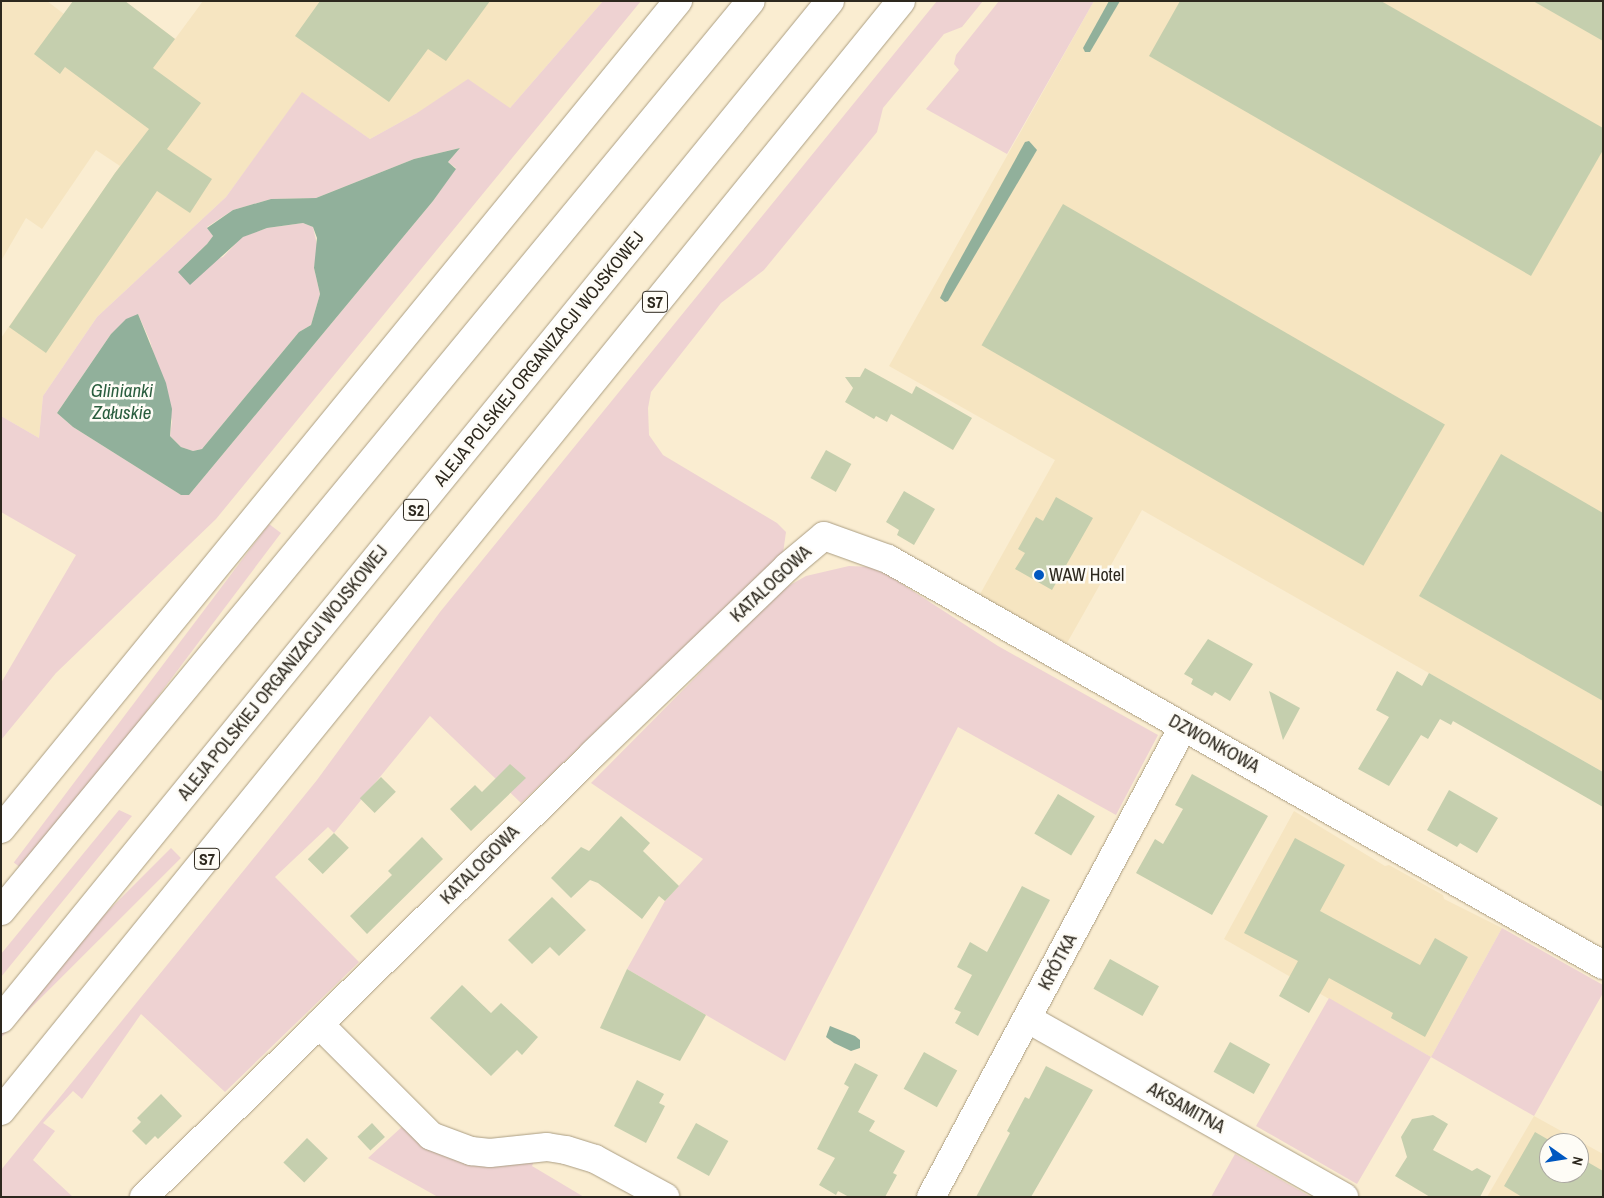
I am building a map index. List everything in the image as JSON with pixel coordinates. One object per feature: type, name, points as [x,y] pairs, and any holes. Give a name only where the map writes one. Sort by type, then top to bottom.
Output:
[{"type":"main road","points":[[1,829],[678,1]]},
{"type":"main road","points":[[1,911],[751,1]]},
{"type":"main road","name":"ALEJA POLSKIEJ ORGANIZACJI WOJSKOWEJ","points":[[1,1019],[830,1]]},
{"type":"main road","name":"S7","points":[[1,1110],[901,1]]},
{"type":"main road","name":"DZWONKOWA","points":[[820,538],[830,536],[888,559],[1603,965]]},
{"type":"main road","name":"KATALOGOWA","points":[[144,1197],[600,748],[820,538]]},
{"type":"main road","name":"KRÓTKA","points":[[931,1197],[1183,727]]},
{"type":"main road","name":"AKSAMITNA","points":[[1028,1019],[1344,1197]]},
{"type":"main road","points":[[318,1024],[432,1136],[471,1152],[490,1153],[548,1148],[566,1150],[595,1159],[665,1197]]},
{"type":"shaded area","points":[[1,1],[47,1],[64,14],[125,1],[175,39],[203,1],[603,1],[510,108],[417,113],[370,139],[302,93],[226,197],[97,317],[43,396],[39,438],[1,416],[1,338],[120,166],[96,150],[42,229],[26,218],[1,261]]},
{"type":"shaded area","points":[[603,1],[641,1],[216,519],[56,673],[1,740],[1,683],[76,555],[1,512],[1,416],[39,438],[43,396],[97,317],[226,197],[302,92],[370,139],[417,113],[468,79],[510,108]],"holes":[[[460,148],[448,162],[456,168],[433,201],[189,495],[181,495],[73,427],[57,413],[111,334],[138,314],[150,341],[172,421],[170,436],[181,447],[193,451],[202,449],[299,332],[311,325],[320,294],[314,268],[318,249],[313,227],[303,223],[267,228],[242,237],[223,257],[178,272],[213,236],[207,227],[233,210],[271,199],[316,198],[414,159]]]},
{"type":"shaded area","points":[[937,1],[983,1],[962,27],[944,34],[883,108],[877,132],[764,270],[721,303],[651,392],[648,408],[649,435],[663,455],[777,523],[786,532],[783,553],[521,803],[430,716],[334,833],[328,827],[275,877],[359,962],[225,1092],[141,1014],[82,1099],[73,1091],[43,1123],[55,1131],[33,1160],[73,1197],[1,1197],[1,1170],[317,780],[440,612]]},
{"type":"shaded area","points":[[999,1],[1094,1],[1007,154],[926,109],[959,70],[954,64],[956,55]]},
{"type":"shaded area","points":[[1094,1],[1603,1],[1603,772],[1142,510],[1067,643],[979,596],[1055,460],[889,366]]},
{"type":"shaded area","points":[[269,524],[281,533],[26,872],[14,863]]},
{"type":"shaded area","points":[[849,566],[871,567],[891,577],[998,646],[1158,735],[1116,815],[958,727],[785,1061],[627,969],[665,901],[703,859],[591,783],[783,589],[806,576]]},
{"type":"shaded area","points":[[119,810],[132,816],[1,977],[1,954]]},
{"type":"shaded area","points":[[1294,811],[1385,866],[1389,865],[1443,895],[1444,899],[1502,928],[1431,1057],[1224,939]]},
{"type":"shaded area","points":[[171,848],[181,858],[1,1038],[1,1018]]},
{"type":"shaded area","points":[[1502,928],[1603,985],[1603,993],[1534,1116],[1431,1057]]},
{"type":"shaded area","points":[[1329,998],[1431,1057],[1357,1184],[1256,1126]]},
{"type":"shaded area","points":[[1534,1116],[1565,1133],[1539,1133],[1539,1183],[1589,1183],[1589,1146],[1603,1154],[1603,1197],[1487,1197]]},
{"type":"shaded area","points":[[405,1124],[535,1159],[532,1166],[584,1197],[438,1197],[368,1158]]},
{"type":"shaded area","points":[[1235,1154],[1311,1197],[1211,1197]]},
{"type":"water","points":[[1109,1],[1120,1],[1090,52],[1085,52],[1083,48]]},
{"type":"water","points":[[1029,141],[1037,150],[948,301],[945,302],[940,298],[946,285],[1025,142]]},
{"type":"water","name":"Glinianki Załuskie","points":[[460,148],[448,162],[456,169],[433,201],[189,495],[181,495],[73,427],[57,413],[111,334],[126,319],[138,314],[166,383],[172,409],[170,436],[181,447],[193,451],[202,449],[299,332],[311,325],[320,294],[314,268],[317,238],[313,227],[303,223],[267,228],[243,237],[190,285],[178,272],[213,236],[207,228],[233,210],[271,199],[316,198],[414,159]]},
{"type":"water","points":[[830,1026],[855,1036],[860,1040],[860,1048],[851,1051],[834,1043],[826,1037]]},
{"type":"building","points":[[73,1],[125,1],[175,39],[153,68],[201,103],[167,149],[212,179],[190,213],[157,191],[46,353],[9,327],[115,173],[149,129],[65,67],[60,74],[34,54]]},
{"type":"building","points":[[320,1],[490,1],[446,61],[428,49],[389,102],[295,36]]},
{"type":"building","points":[[1180,1],[1381,1],[1603,128],[1603,150],[1531,276],[1149,56]]},
{"type":"building","points":[[1533,1],[1603,1],[1603,41]]},
{"type":"building","points":[[1063,204],[1445,424],[1363,566],[982,345]]},
{"type":"building","points":[[865,368],[912,394],[916,386],[972,418],[953,450],[891,414],[887,422],[876,416],[874,419],[845,402],[853,388],[845,377],[860,377]]},
{"type":"building","points":[[826,450],[851,464],[836,492],[810,478]]},
{"type":"building","points":[[1501,454],[1603,513],[1603,701],[1419,596]]},
{"type":"building","points":[[904,491],[935,509],[914,545],[897,535],[899,530],[886,522]]},
{"type":"building","points":[[1056,497],[1093,518],[1052,590],[1015,569],[1025,553],[1018,549],[1036,517],[1043,521]]},
{"type":"building","points":[[1208,639],[1253,664],[1230,701],[1215,692],[1212,696],[1191,684],[1193,679],[1184,674]]},
{"type":"building","points":[[1397,671],[1422,686],[1429,673],[1603,772],[1603,807],[1453,721],[1451,725],[1440,719],[1428,739],[1421,735],[1389,786],[1358,769],[1389,717],[1376,710]]},
{"type":"building","points":[[1269,691],[1300,708],[1283,740]]},
{"type":"building","points":[[510,764],[526,778],[471,831],[450,809],[475,785],[482,792]]},
{"type":"building","points":[[1192,774],[1268,816],[1212,915],[1136,873],[1155,839],[1163,844],[1183,809],[1175,805]]},
{"type":"building","points":[[381,777],[396,792],[375,813],[360,798]]},
{"type":"building","points":[[1449,790],[1498,818],[1477,853],[1460,843],[1457,847],[1427,830]]},
{"type":"building","points":[[1058,794],[1095,816],[1071,856],[1034,833]]},
{"type":"building","points":[[621,816],[650,843],[643,851],[679,886],[665,901],[659,896],[642,919],[598,883],[590,880],[571,898],[551,878],[581,847],[589,851]]},
{"type":"building","points":[[334,833],[349,848],[323,874],[308,859]]},
{"type":"building","points":[[422,837],[443,859],[367,934],[350,916],[392,875],[388,871]]},
{"type":"building","points":[[1295,838],[1345,865],[1320,911],[1420,965],[1435,938],[1468,957],[1425,1037],[1391,1018],[1393,1013],[1329,978],[1309,1013],[1279,996],[1298,961],[1244,933]]},
{"type":"building","points":[[1022,886],[1050,900],[978,1036],[955,1023],[961,1012],[954,1009],[972,975],[957,967],[970,942],[987,952]]},
{"type":"building","points":[[552,897],[586,930],[559,956],[550,947],[532,964],[508,940]]},
{"type":"building","points":[[1110,959],[1159,986],[1142,1016],[1094,989]]},
{"type":"building","points":[[627,969],[706,1015],[680,1061],[600,1028]]},
{"type":"building","points":[[462,985],[491,1013],[501,1003],[538,1037],[522,1055],[517,1050],[491,1076],[430,1018]]},
{"type":"building","points":[[1230,1042],[1270,1064],[1254,1094],[1214,1072]]},
{"type":"building","points":[[924,1052],[957,1070],[937,1107],[904,1089]]},
{"type":"building","points":[[855,1063],[878,1075],[858,1112],[875,1121],[869,1131],[905,1151],[893,1173],[897,1175],[885,1197],[849,1197],[838,1191],[836,1195],[819,1185],[835,1158],[817,1149],[849,1087],[844,1084]]},
{"type":"building","points":[[1046,1066],[1093,1090],[1031,1197],[976,1197],[1010,1133],[1007,1131],[1025,1097],[1029,1099]]},
{"type":"building","points":[[637,1080],[664,1094],[659,1103],[665,1106],[646,1143],[614,1126]]},
{"type":"building","points":[[161,1094],[182,1116],[158,1139],[155,1136],[146,1145],[132,1131],[141,1122],[137,1118]]},
{"type":"building","points":[[1433,1115],[1448,1124],[1433,1150],[1472,1171],[1477,1168],[1491,1176],[1480,1197],[1430,1197],[1395,1176],[1407,1157],[1401,1137],[1412,1119]]},
{"type":"building","points":[[372,1123],[385,1137],[370,1151],[357,1137]]},
{"type":"building","points":[[696,1123],[728,1141],[709,1176],[677,1158]]},
{"type":"building","points":[[1535,1132],[1539,1134],[1539,1183],[1589,1183],[1589,1163],[1603,1171],[1603,1197],[1522,1197],[1504,1186]]},
{"type":"building","points":[[307,1138],[328,1158],[304,1183],[283,1162]]},
{"type":"place","name":"WAW Hotel","points":[[1039,575]]}]
